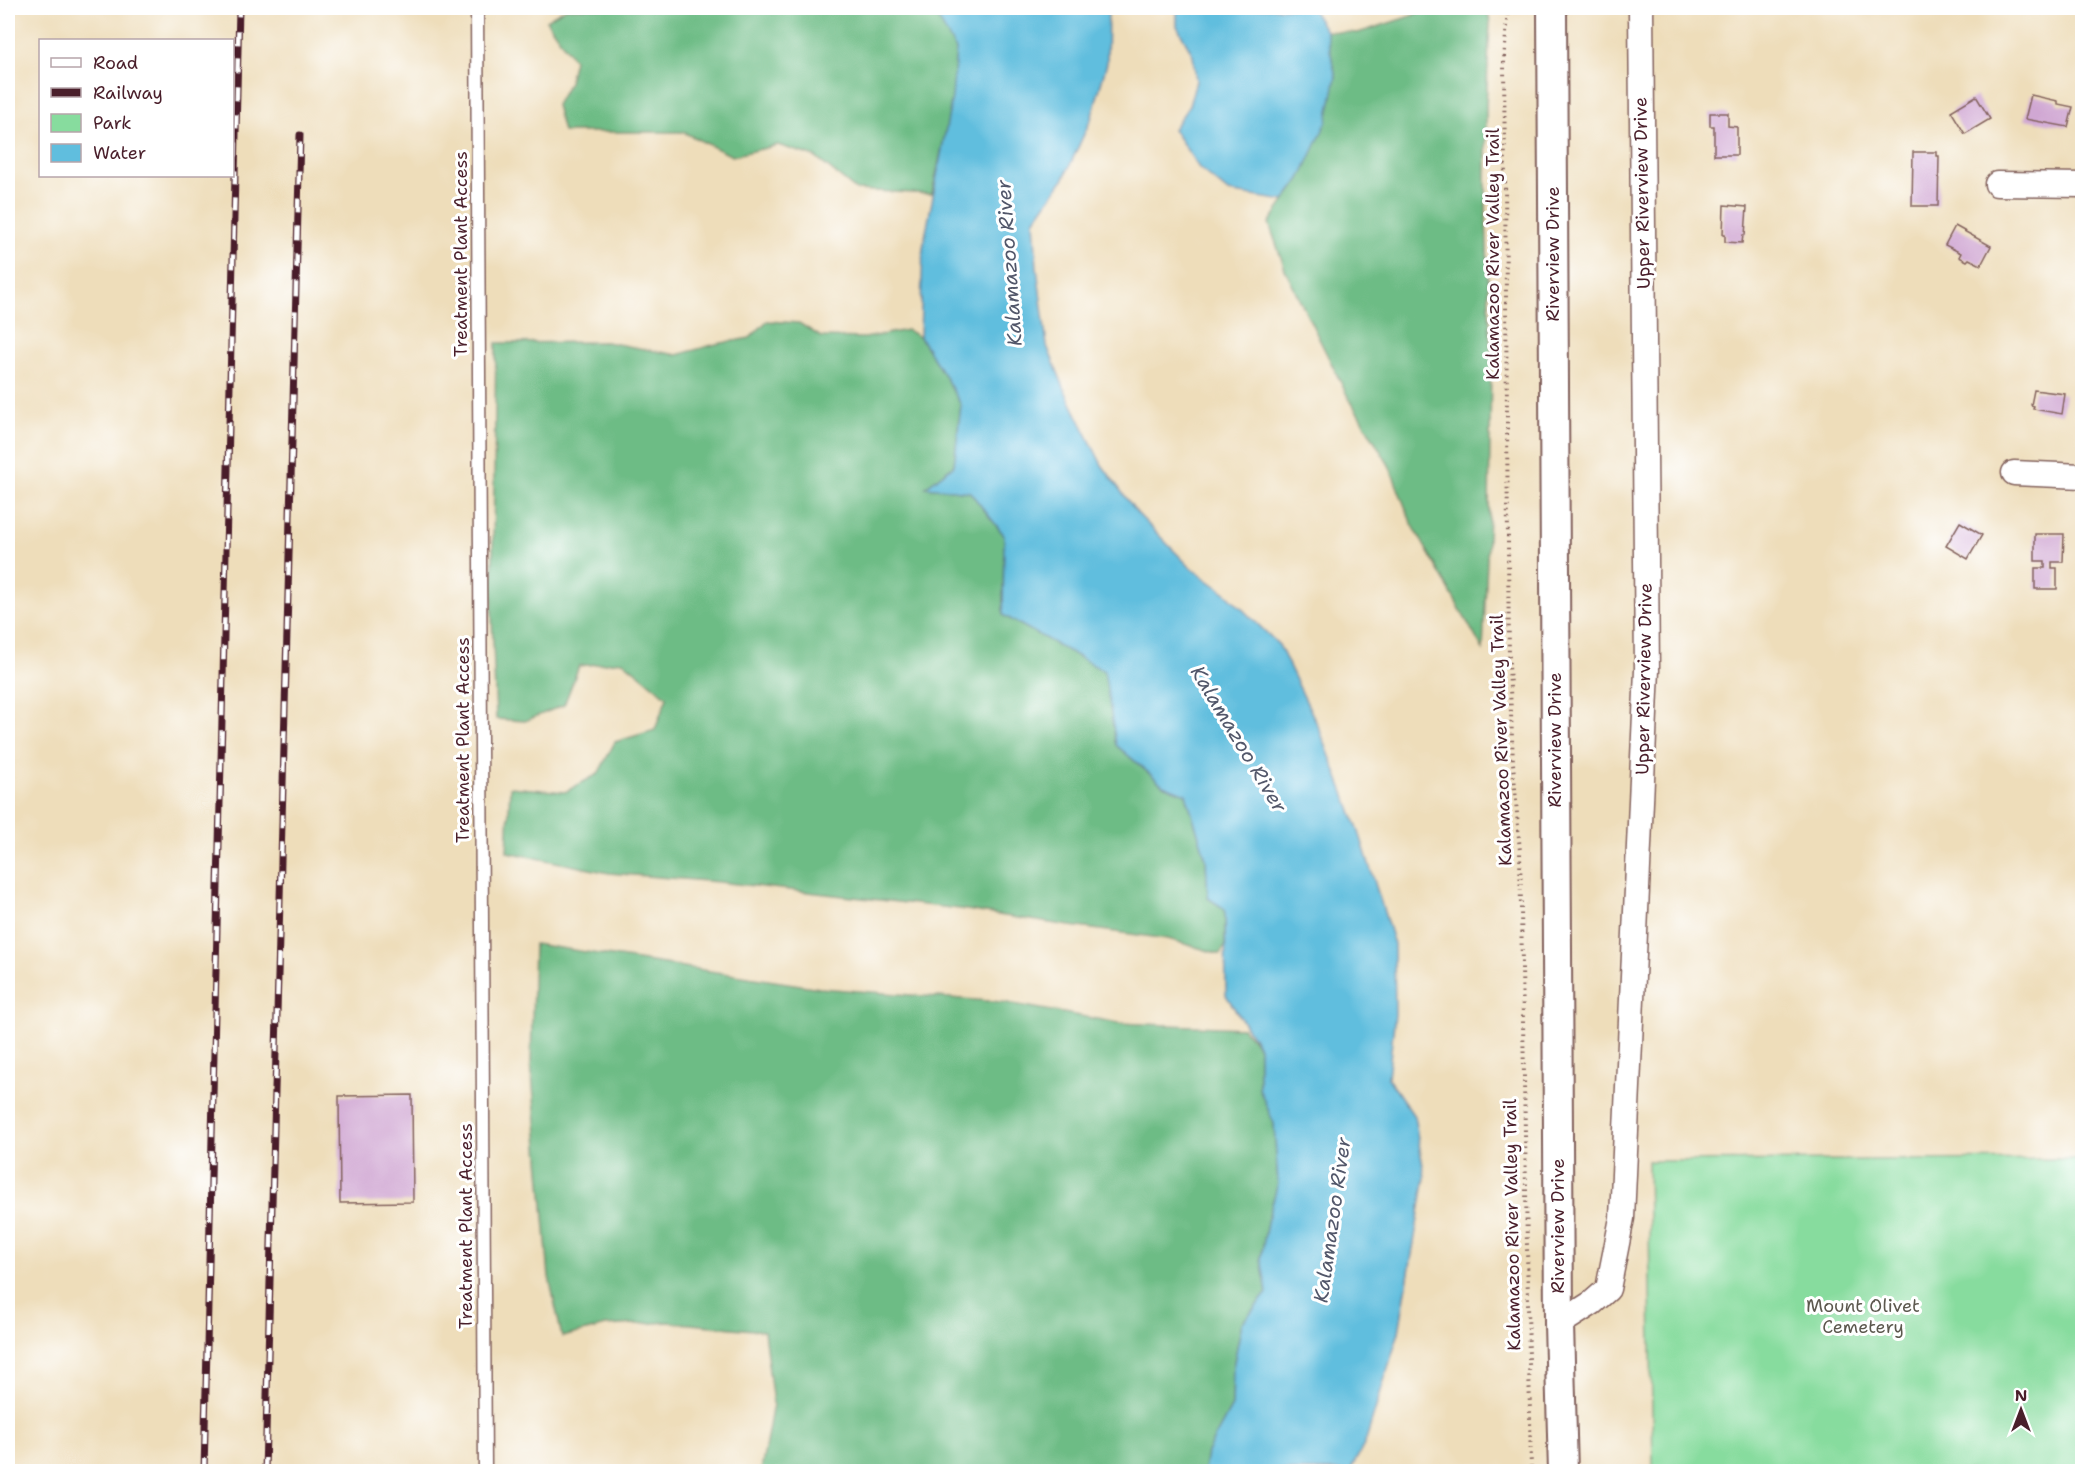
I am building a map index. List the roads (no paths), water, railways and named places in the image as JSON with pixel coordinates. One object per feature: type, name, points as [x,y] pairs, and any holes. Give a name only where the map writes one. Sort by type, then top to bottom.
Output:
[{"type":"street","name":"Riverview Drive","points":[[1552,8],[1559,1324],[1563,1472]]},
{"type":"street","name":"Upper Riverview Drive","points":[[1559,1324],[1592,1303],[1608,1289],[1622,1218],[1647,670],[1641,8]]},
{"type":"street","points":[[1997,184],[2082,185]]},
{"type":"street","points":[[2014,473],[2082,476]]},
{"type":"lane","name":"Treatment Plant Access","points":[[477,8],[485,1472]]},
{"type":"water","name":"Kalamazoo River","points":[[932,8],[1108,8],[1107,63],[1091,119],[1063,180],[1034,221],[1037,268],[1047,346],[1067,395],[1102,465],[1137,513],[1192,569],[1227,594],[1279,645],[1319,728],[1359,832],[1394,944],[1395,1014],[1388,1078],[1414,1116],[1425,1177],[1399,1332],[1365,1443],[1350,1471],[1204,1471],[1207,1452],[1232,1406],[1233,1367],[1242,1323],[1267,1293],[1261,1258],[1267,1222],[1278,1183],[1274,1124],[1259,1088],[1259,1047],[1226,995],[1225,909],[1208,898],[1206,859],[1186,794],[1163,785],[1116,745],[1104,671],[1003,615],[1004,535],[970,492],[926,487],[954,465],[961,405],[920,337],[923,248],[952,97],[956,50]]},
{"type":"water","points":[[1177,8],[1311,8],[1326,31],[1336,77],[1327,121],[1300,179],[1284,201],[1228,192],[1199,168],[1173,129],[1189,106],[1196,81],[1193,55],[1177,26]]},
{"type":"railway","points":[[204,1472],[239,8]]},
{"type":"railway","points":[[265,1472],[300,135]]},
{"type":"park label","name":"Mount Olivet Cemetery","points":[[1863,1316]]}]
